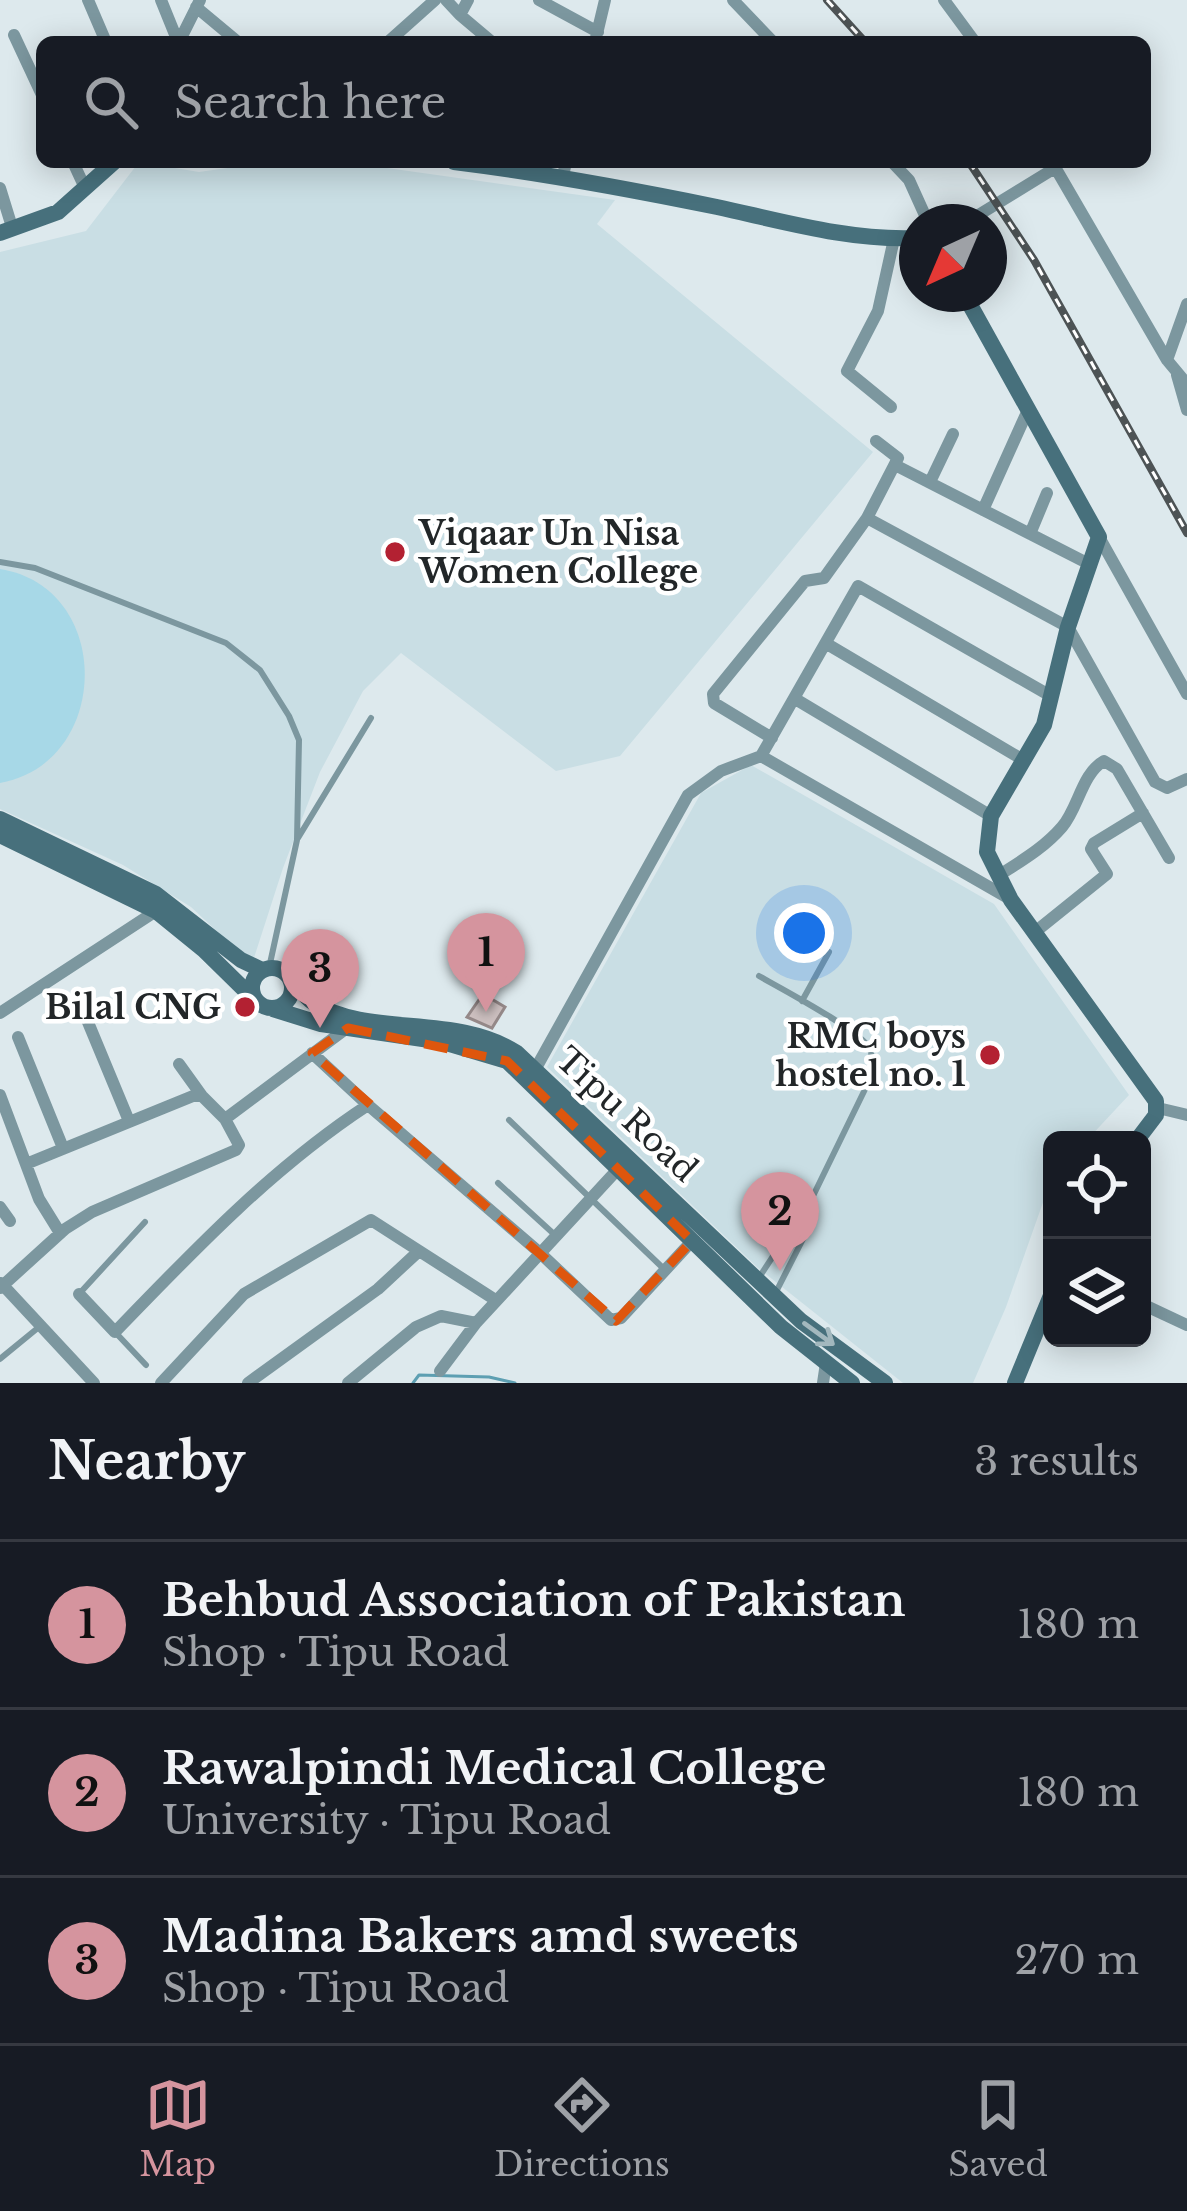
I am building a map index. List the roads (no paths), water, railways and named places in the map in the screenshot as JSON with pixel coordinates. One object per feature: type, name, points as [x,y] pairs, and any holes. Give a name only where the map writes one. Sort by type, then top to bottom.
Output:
[{"type":"main road","points":[[6,230],[58,212],[108,168]]},
{"type":"main road","points":[[565,169],[821,229],[899,239]]},
{"type":"main road","points":[[974,312],[1099,537],[1068,627],[1044,725],[992,816],[987,852],[1011,900],[1158,1108],[1143,1131]]},
{"type":"main road","points":[[0,819],[156,894],[241,960],[288,975],[292,983],[289,1001],[266,1006]]},
{"type":"main road","points":[[0,835],[156,911],[266,1006],[348,1028],[443,1042],[507,1061],[781,1327],[852,1383]]},
{"type":"main road","points":[[266,969],[253,982],[266,1006]]},
{"type":"main road","name":"Tipu Road","points":[[288,975],[303,994],[332,1012],[496,1039],[536,1068],[800,1321],[884,1383]]},
{"type":"main road","points":[[1015,1383],[1043,1314]]},
{"type":"street","points":[[88,0],[103,36]]},
{"type":"street","points":[[160,0],[175,36]]},
{"type":"street","points":[[397,36],[435,0]]},
{"type":"street","points":[[446,0],[485,36]]},
{"type":"street","points":[[460,15],[468,0]]},
{"type":"street","points":[[539,0],[594,36]]},
{"type":"street","points":[[596,36],[605,0]]},
{"type":"street","points":[[733,0],[767,36]]},
{"type":"street","points":[[944,0],[971,36]]},
{"type":"street","points":[[181,36],[198,4],[232,36]]},
{"type":"street","points":[[14,35],[36,82]]},
{"type":"street","points":[[76,168],[85,188]]},
{"type":"street","points":[[898,168],[910,179],[920,204]]},
{"type":"street","points":[[994,204],[1048,168]]},
{"type":"street","points":[[1055,168],[1182,379],[1187,410]]},
{"type":"street","points":[[0,188],[6,230]]},
{"type":"street","points":[[891,407],[847,371],[878,311],[893,239]]},
{"type":"street","points":[[1167,360],[1187,304]]},
{"type":"street","points":[[983,510],[1028,410]]},
{"type":"street","points":[[930,482],[953,434]]},
{"type":"street","points":[[772,738],[714,703],[713,694],[805,581],[824,578],[867,518],[897,454],[877,441]]},
{"type":"street","points":[[895,465],[1091,566]]},
{"type":"street","points":[[1030,534],[1047,493]]},
{"type":"street","points":[[867,518],[1068,627],[1155,782],[1167,788],[1187,779]]},
{"type":"street","points":[[1099,537],[1187,694]]},
{"type":"street","points":[[536,1068],[688,795],[721,770],[761,756],[856,588],[861,585],[1049,695]]},
{"type":"street","points":[[827,644],[1024,761]]},
{"type":"street","points":[[796,700],[992,816]]},
{"type":"street","points":[[761,756],[1011,900]]},
{"type":"street","points":[[998,876],[1067,822],[1097,763],[1103,761],[1117,769],[1169,858]]},
{"type":"street","points":[[1035,932],[1106,874],[1091,849],[1094,843],[1143,813]]},
{"type":"street","points":[[0,1013],[156,911]]},
{"type":"street","points":[[85,1016],[129,1121]]},
{"type":"street","points":[[225,1118],[348,1028]]},
{"type":"street","points":[[19,1037],[63,1148]]},
{"type":"street","points":[[312,1053],[616,1322],[692,1241]]},
{"type":"street","points":[[94,1383],[1,1285],[60,1234],[113,1201],[236,1150],[239,1145],[225,1118],[179,1064]]},
{"type":"street","points":[[0,1096],[39,1199],[60,1234]]},
{"type":"street","points":[[26,1164],[202,1096]]},
{"type":"street","points":[[80,1294],[115,1332],[212,1231],[320,1136],[368,1105]]},
{"type":"street","points":[[1158,1108],[1187,1115]]},
{"type":"street","points":[[440,1372],[494,1299],[618,1169]]},
{"type":"street","points":[[0,1207],[10,1221]]},
{"type":"street","points":[[161,1383],[244,1294],[365,1223],[376,1222],[494,1299]]},
{"type":"street","points":[[248,1383],[394,1277],[419,1251]]},
{"type":"street","points":[[1151,1308],[1187,1324]]},
{"type":"street","points":[[348,1383],[416,1327],[440,1316],[476,1323]]},
{"type":"street","points":[[823,1383],[826,1363]]},
{"type":"lane","points":[[0,562],[34,568],[226,643],[260,670],[299,740],[297,840],[266,969]]},
{"type":"lane","points":[[297,840],[371,718]]},
{"type":"lane","points":[[802,1001],[830,952]]},
{"type":"lane","points":[[758,1280],[814,1194],[873,1065],[865,1043],[759,976]]},
{"type":"lane","points":[[509,1120],[667,1271]]},
{"type":"lane","points":[[498,1184],[555,1235]]},
{"type":"lane","points":[[774,1295],[806,1235],[814,1194]]},
{"type":"lane","points":[[80,1294],[145,1222]]},
{"type":"lane","points":[[0,1359],[40,1326]]},
{"type":"lane","points":[[115,1332],[146,1365]]},
{"type":"waterway","points":[[413,1383],[419,1375],[489,1377],[515,1383]]},
{"type":"railway","points":[[827,0],[860,36]]},
{"type":"railway","points":[[973,168],[1034,260],[1187,533]]},
{"type":"place","name":"Viqaar Un Nisa Women College","points":[[395,552]]},
{"type":"place","name":"Bilal CNG","points":[[245,1007]]},
{"type":"place","name":"Behbud Association of Pakistan","points":[[486,1012]]},
{"type":"place","name":"Madina Bakers amd sweets","points":[[320,1028]]},
{"type":"place","name":"RMC boys hostel no. 1","points":[[990,1055]]},
{"type":"place","name":"Rawalpindi Medical College","points":[[780,1271]]}]
